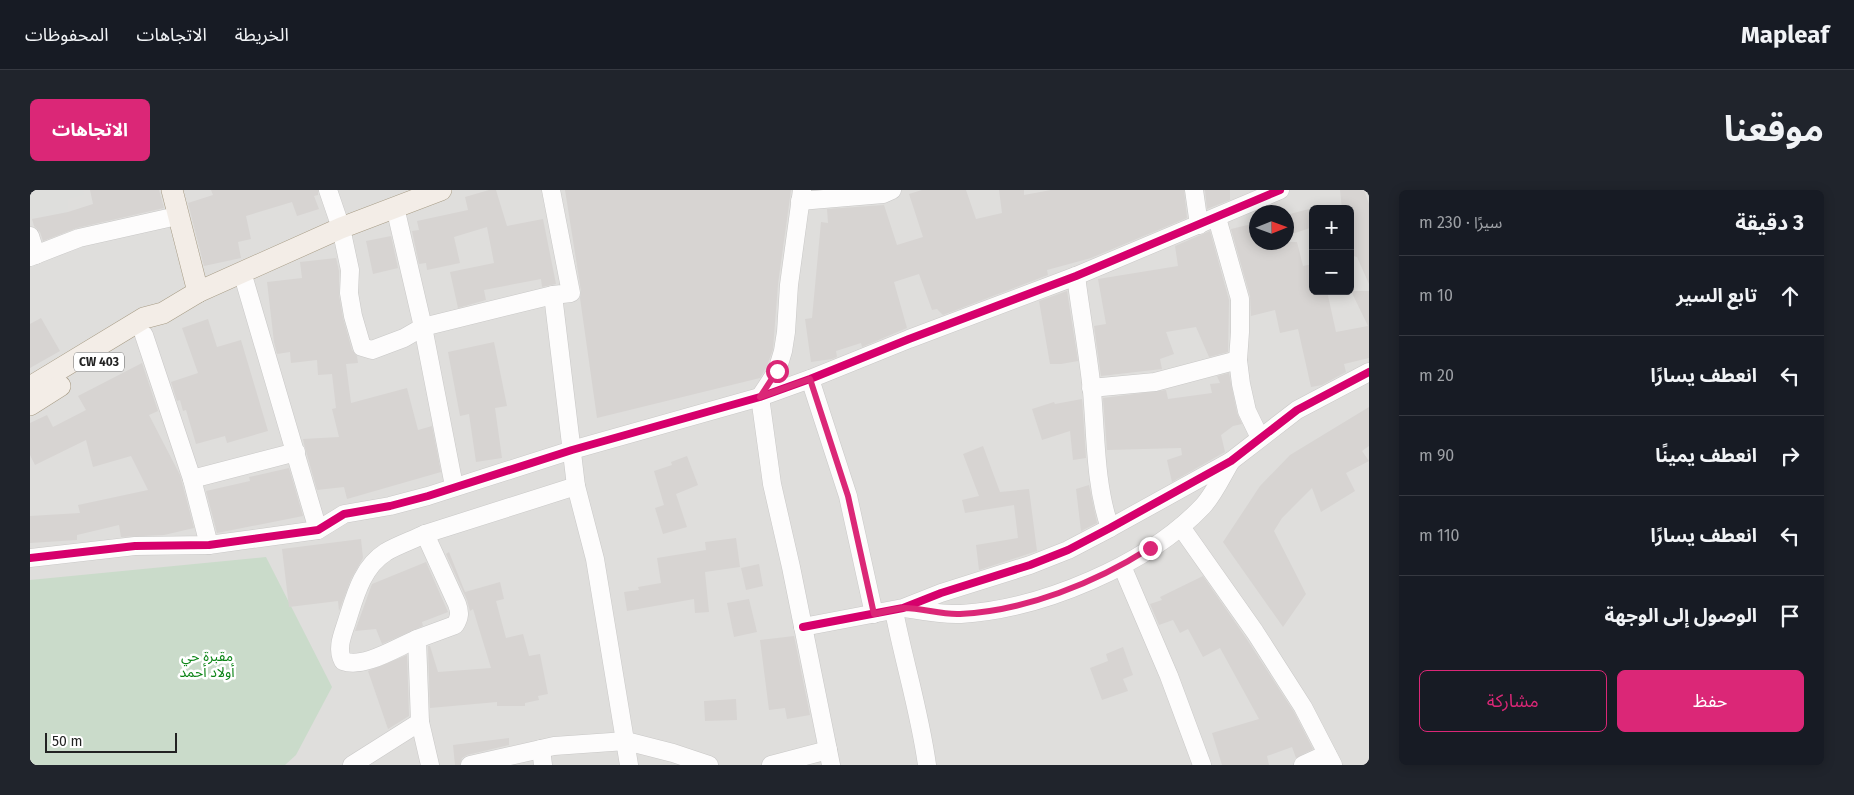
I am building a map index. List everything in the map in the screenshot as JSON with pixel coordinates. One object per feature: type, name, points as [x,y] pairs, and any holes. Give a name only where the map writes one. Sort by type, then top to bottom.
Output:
[{"type":"main road","points":[[172,190],[177,216],[198,292],[341,228],[441,190]]},
{"type":"main road","name":"CW 403","points":[[30,387],[144,318],[163,313],[198,292]]},
{"type":"main road","name":"CW 403","points":[[30,404],[152,330],[163,313]]},
{"type":"street","points":[[328,190],[341,228],[350,270],[349,293],[353,316],[362,347],[372,350],[404,338],[423,327],[553,295],[571,293],[551,190]]},
{"type":"street","points":[[771,765],[830,758],[772,484],[760,397],[777,371],[783,352],[789,284],[801,196],[882,194],[892,190]]},
{"type":"street","points":[[1194,190],[1199,225]]},
{"type":"street","points":[[30,558],[135,546],[209,545],[318,530],[344,514],[390,506],[428,496],[454,486],[572,450],[760,397],[1076,276],[1218,218],[1280,190]]},
{"type":"street","points":[[396,207],[423,327],[454,486]]},
{"type":"street","points":[[30,236],[33,256],[79,238],[177,216]]},
{"type":"street","points":[[1218,218],[1240,299],[1238,360],[1247,411],[1260,438]]},
{"type":"street","points":[[242,272],[318,530]]},
{"type":"street","points":[[1076,276],[1091,388],[1100,490],[1103,508],[1110,528]]},
{"type":"street","points":[[553,295],[576,486],[595,559],[629,765]]},
{"type":"street","points":[[144,335],[192,479],[209,545]]},
{"type":"street","points":[[1091,388],[1156,382],[1238,360]]},
{"type":"street","points":[[803,627],[898,609],[1038,562],[1068,550],[1231,461],[1297,410],[1369,372]]},
{"type":"street","points":[[810,379],[848,496],[874,614]]},
{"type":"street","points":[[192,479],[296,452]]},
{"type":"street","points":[[898,609],[962,614],[1007,607],[1051,595],[1122,566],[1181,527],[1204,505],[1231,461]]},
{"type":"street","points":[[425,534],[460,612],[455,625],[360,663],[350,664],[344,661],[340,652],[341,639],[356,593],[368,568],[386,552],[425,534],[576,486]]},
{"type":"street","points":[[1181,527],[1303,707],[1330,759],[1303,765]]},
{"type":"street","points":[[1122,566],[1169,676],[1202,765]]},
{"type":"street","points":[[898,609],[904,661],[922,733],[927,765]]},
{"type":"street","points":[[417,639],[420,722],[430,765]]},
{"type":"street","points":[[352,765],[420,722]]},
{"type":"street","points":[[470,765],[542,757],[575,744],[626,741],[673,753],[706,765]]},
{"type":"shaded area","points":[[30,190],[1369,190],[1369,765],[30,765]]},
{"type":"shaded area","points":[[30,190],[83,190],[84,195],[68,199],[68,212],[32,219],[30,214]]},
{"type":"green space","name":"مقبرة حي أولاد أحمد","points":[[266,557],[332,687],[296,755],[285,765],[30,765],[30,580]]},
{"type":"building","points":[[90,190],[159,190],[164,208],[77,228],[43,241],[32,219],[68,212],[93,204]]},
{"type":"building","points":[[211,190],[318,190],[318,195],[314,196],[319,209],[297,216],[292,202],[246,216],[251,239],[238,242],[241,258],[204,266],[188,203],[213,195]]},
{"type":"building","points":[[489,190],[496,190],[507,226],[543,219],[556,284],[542,287],[541,279],[484,290],[486,300],[458,308],[450,272],[494,263],[487,227],[454,237],[460,263],[427,270],[426,263],[419,264],[412,231],[419,230],[417,221],[468,210],[465,197]]},
{"type":"building","points":[[565,190],[791,190],[778,284],[773,349],[760,378],[597,418],[580,298],[581,291]]},
{"type":"building","points":[[922,190],[966,190],[976,219],[1002,213],[999,190],[1024,190],[1024,195],[1051,190],[1184,190],[1187,218],[1091,258],[1047,270],[1048,275],[943,315],[937,309],[932,310],[919,274],[894,282],[907,328],[862,347],[861,343],[836,351],[837,357],[832,359],[811,362],[805,319],[812,318],[821,222],[828,223],[827,209],[884,205],[897,245],[923,237],[909,194]]},
{"type":"building","points":[[1205,190],[1230,190],[1230,200],[1207,209]]},
{"type":"building","points":[[1340,190],[1364,190],[1369,204],[1369,284],[1357,257],[1354,256],[1354,205],[1342,205]]},
{"type":"building","points":[[1309,209],[1309,228],[1294,233],[1294,213]]},
{"type":"building","points":[[1249,225],[1249,250],[1294,250],[1294,242],[1297,242],[1303,266],[1309,265],[1309,295],[1328,295],[1336,332],[1368,326],[1353,295],[1354,291],[1369,291],[1369,358],[1344,364],[1346,372],[1322,385],[1311,387],[1298,329],[1280,333],[1275,310],[1251,316],[1250,296],[1231,229]]},
{"type":"building","points":[[1210,231],[1229,300],[1228,352],[1209,357],[1196,327],[1166,332],[1174,354],[1160,359],[1162,369],[1101,376],[1094,326],[1106,324],[1098,279],[1178,266],[1175,246]]},
{"type":"building","points":[[391,236],[398,268],[373,274],[366,241]]},
{"type":"building","points":[[336,258],[343,318],[352,350],[357,356],[358,363],[346,364],[351,403],[407,388],[418,430],[432,426],[441,472],[347,499],[344,487],[317,490],[303,439],[339,437],[332,409],[336,408],[332,374],[318,375],[317,360],[291,363],[290,352],[277,354],[267,282],[302,278],[300,262]]},
{"type":"building","points":[[1067,291],[1078,361],[1050,364],[1039,301]]},
{"type":"building","points":[[41,318],[60,351],[30,368],[30,324]]},
{"type":"building","points":[[208,319],[217,347],[241,340],[268,431],[227,443],[225,436],[196,444],[186,410],[183,411],[180,400],[177,401],[171,382],[198,373],[182,328]]},
{"type":"building","points":[[494,342],[507,406],[495,408],[502,458],[476,462],[469,414],[460,416],[448,352]]},
{"type":"building","points":[[142,363],[158,411],[149,415],[180,475],[194,528],[164,535],[121,537],[119,525],[77,535],[77,540],[30,543],[30,516],[80,513],[78,505],[148,490],[131,456],[93,467],[86,440],[35,465],[30,455],[30,423],[47,415],[53,427],[86,410],[78,396]]},
{"type":"building","points":[[1229,373],[1237,413],[1242,424],[1233,426],[1221,435],[1225,452],[1172,482],[1167,460],[1182,455],[1181,448],[1107,450],[1103,398],[1166,390],[1168,399],[1212,393],[1210,384],[1220,383],[1217,376]]},
{"type":"building","points":[[1082,399],[1086,458],[1073,460],[1070,431],[1042,440],[1032,409],[1054,402],[1055,404]]},
{"type":"building","points":[[1369,407],[1369,446],[1362,451],[1369,461],[1346,473],[1355,491],[1321,512],[1312,488],[1282,518],[1274,531],[1306,594],[1283,627],[1223,542],[1260,486],[1290,455]]},
{"type":"building","points":[[983,446],[1000,492],[1029,489],[1037,551],[979,570],[976,545],[1018,538],[1014,505],[965,513],[962,500],[979,496],[963,454]]},
{"type":"building","points":[[687,456],[698,485],[676,494],[687,527],[663,534],[655,508],[664,505],[654,471],[672,465],[671,462]]},
{"type":"building","points":[[289,468],[303,516],[217,533],[206,491],[250,481],[249,477]]},
{"type":"building","points":[[1089,485],[1097,523],[1081,531],[1076,489]]},
{"type":"building","points":[[736,538],[740,567],[705,572],[709,612],[695,613],[694,599],[627,611],[624,592],[639,590],[638,587],[661,583],[657,558],[706,550],[705,542]]},
{"type":"building","points":[[361,539],[363,558],[351,579],[339,611],[338,601],[289,607],[282,549]]},
{"type":"building","points":[[449,552],[465,592],[500,582],[504,599],[496,601],[506,638],[523,634],[529,656],[540,654],[548,694],[538,696],[539,700],[525,703],[525,706],[497,706],[497,702],[430,708],[428,646],[430,646],[438,672],[491,668],[473,609],[470,611],[467,600],[446,554]]},
{"type":"building","points":[[426,562],[448,612],[422,622],[423,626],[382,644],[376,629],[355,631],[372,584]]},
{"type":"building","points":[[759,564],[763,586],[746,590],[741,568]]},
{"type":"building","points":[[1203,576],[1294,712],[1313,749],[1296,758],[1292,747],[1267,756],[1269,765],[1222,765],[1212,733],[1259,719],[1220,648],[1203,657],[1188,629],[1180,633],[1173,620],[1159,625],[1150,604],[1162,600],[1160,597]]},
{"type":"building","points":[[749,599],[757,632],[734,637],[727,603]]},
{"type":"building","points":[[794,636],[810,715],[787,719],[785,708],[769,710],[760,640]]},
{"type":"building","points":[[1123,647],[1133,675],[1123,679],[1128,691],[1102,700],[1090,668],[1108,661],[1106,654]]},
{"type":"building","points":[[407,655],[409,716],[388,729],[368,671]]},
{"type":"building","points":[[736,699],[737,720],[705,721],[704,701]]},
{"type":"building","points":[[509,738],[509,745],[467,755],[462,758],[460,765],[455,765],[453,745]]},
{"type":"cycle path","points":[[30,558],[135,546],[209,545],[318,530],[344,514],[390,506],[428,496],[572,450],[760,397],[1076,276],[1280,190]]},
{"type":"cycle path","points":[[803,627],[903,608],[941,593],[1030,565],[1068,550],[1231,461],[1297,410],[1369,372]]},
{"type":"route","points":[[777,371],[760,397],[810,379],[848,496],[874,614],[903,608],[962,614],[1007,607],[1051,595],[1095,578],[1122,566],[1150,548]]}]
